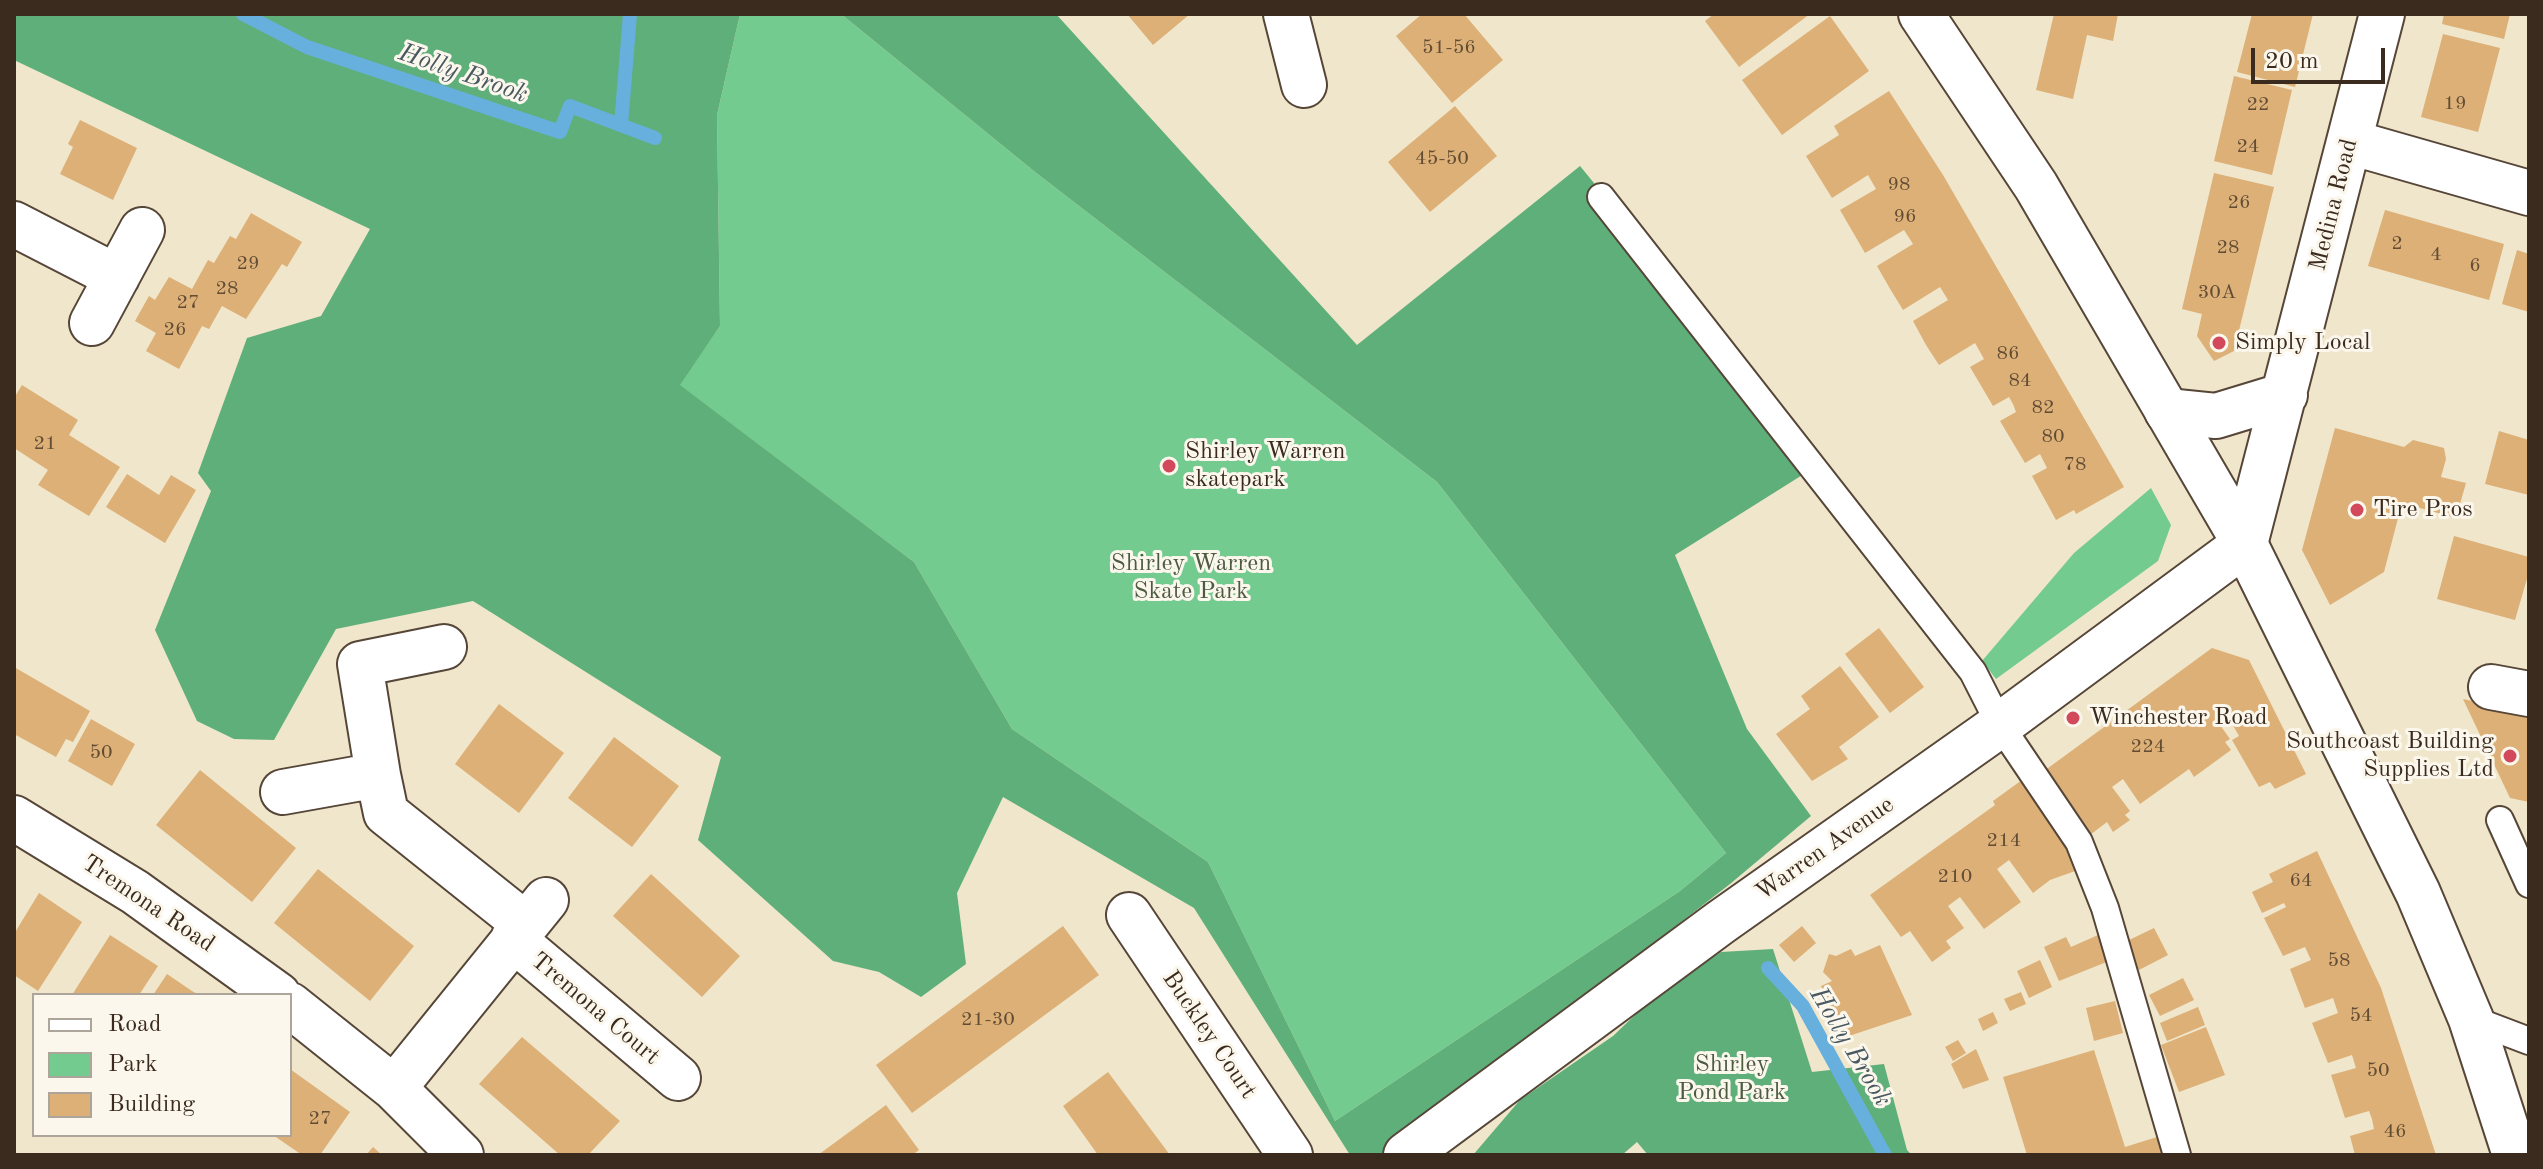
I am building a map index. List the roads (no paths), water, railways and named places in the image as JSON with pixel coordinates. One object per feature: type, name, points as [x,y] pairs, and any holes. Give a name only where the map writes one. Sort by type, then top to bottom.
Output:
[{"type":"street","points":[[1286,14],[1304,85]]},
{"type":"street","points":[[1921,14],[2036,186],[2245,544],[2418,893],[2471,1019],[2515,1155]]},
{"type":"street","name":"Medina Road","points":[[2245,544],[2382,14]]},
{"type":"street","points":[[2350,142],[2529,193]]},
{"type":"street","points":[[14,224],[117,277]]},
{"type":"street","points":[[92,323],[142,230]]},
{"type":"street","points":[[2167,411],[2216,416],[2285,395]]},
{"type":"street","name":"Warren Avenue","points":[[1406,1155],[1721,922],[2000,725],[2245,544]]},
{"type":"street","name":"Tremona Court","points":[[444,647],[360,664],[386,813],[528,921],[678,1078]]},
{"type":"street","points":[[283,792],[378,775]]},
{"type":"street","name":"Tremona Road","points":[[14,818],[135,892],[275,993]]},
{"type":"street","name":"Buckley Court","points":[[1129,915],[1290,1155]]},
{"type":"street","name":"Tremona Court","points":[[394,1088],[528,921]]},
{"type":"street","points":[[292,1007],[394,1088],[461,1155]]},
{"type":"lane","points":[[1601,197],[1973,672],[2000,725],[2079,842],[2105,908],[2177,1155]]},
{"type":"lane","points":[[2500,820],[2529,884]]},
{"type":"lane","points":[[2471,1019],[2528,1038]]},
{"type":"waterway","name":"Holly Brook","points":[[243,14],[307,47],[560,132],[570,106],[655,138]]},
{"type":"waterway","points":[[621,125],[630,14]]},
{"type":"waterway","name":"Holly Brook","points":[[1768,968],[1803,1006],[1885,1155]]},
{"type":"place","name":"Simply Local","points":[[2219,343]]},
{"type":"place","name":"Shirley Warren skatepark","points":[[1169,466]]},
{"type":"place","name":"Tire Pros","points":[[2357,510]]},
{"type":"place","name":"Winchester Road","points":[[2073,718]]},
{"type":"place","name":"Southcoast Building Supplies Ltd","points":[[2510,756]]},
{"type":"park label","name":"Shirley Warren Skate Park","points":[[1191,578]]},
{"type":"park label","name":"Shirley Pond Park","points":[[1732,1079]]}]
